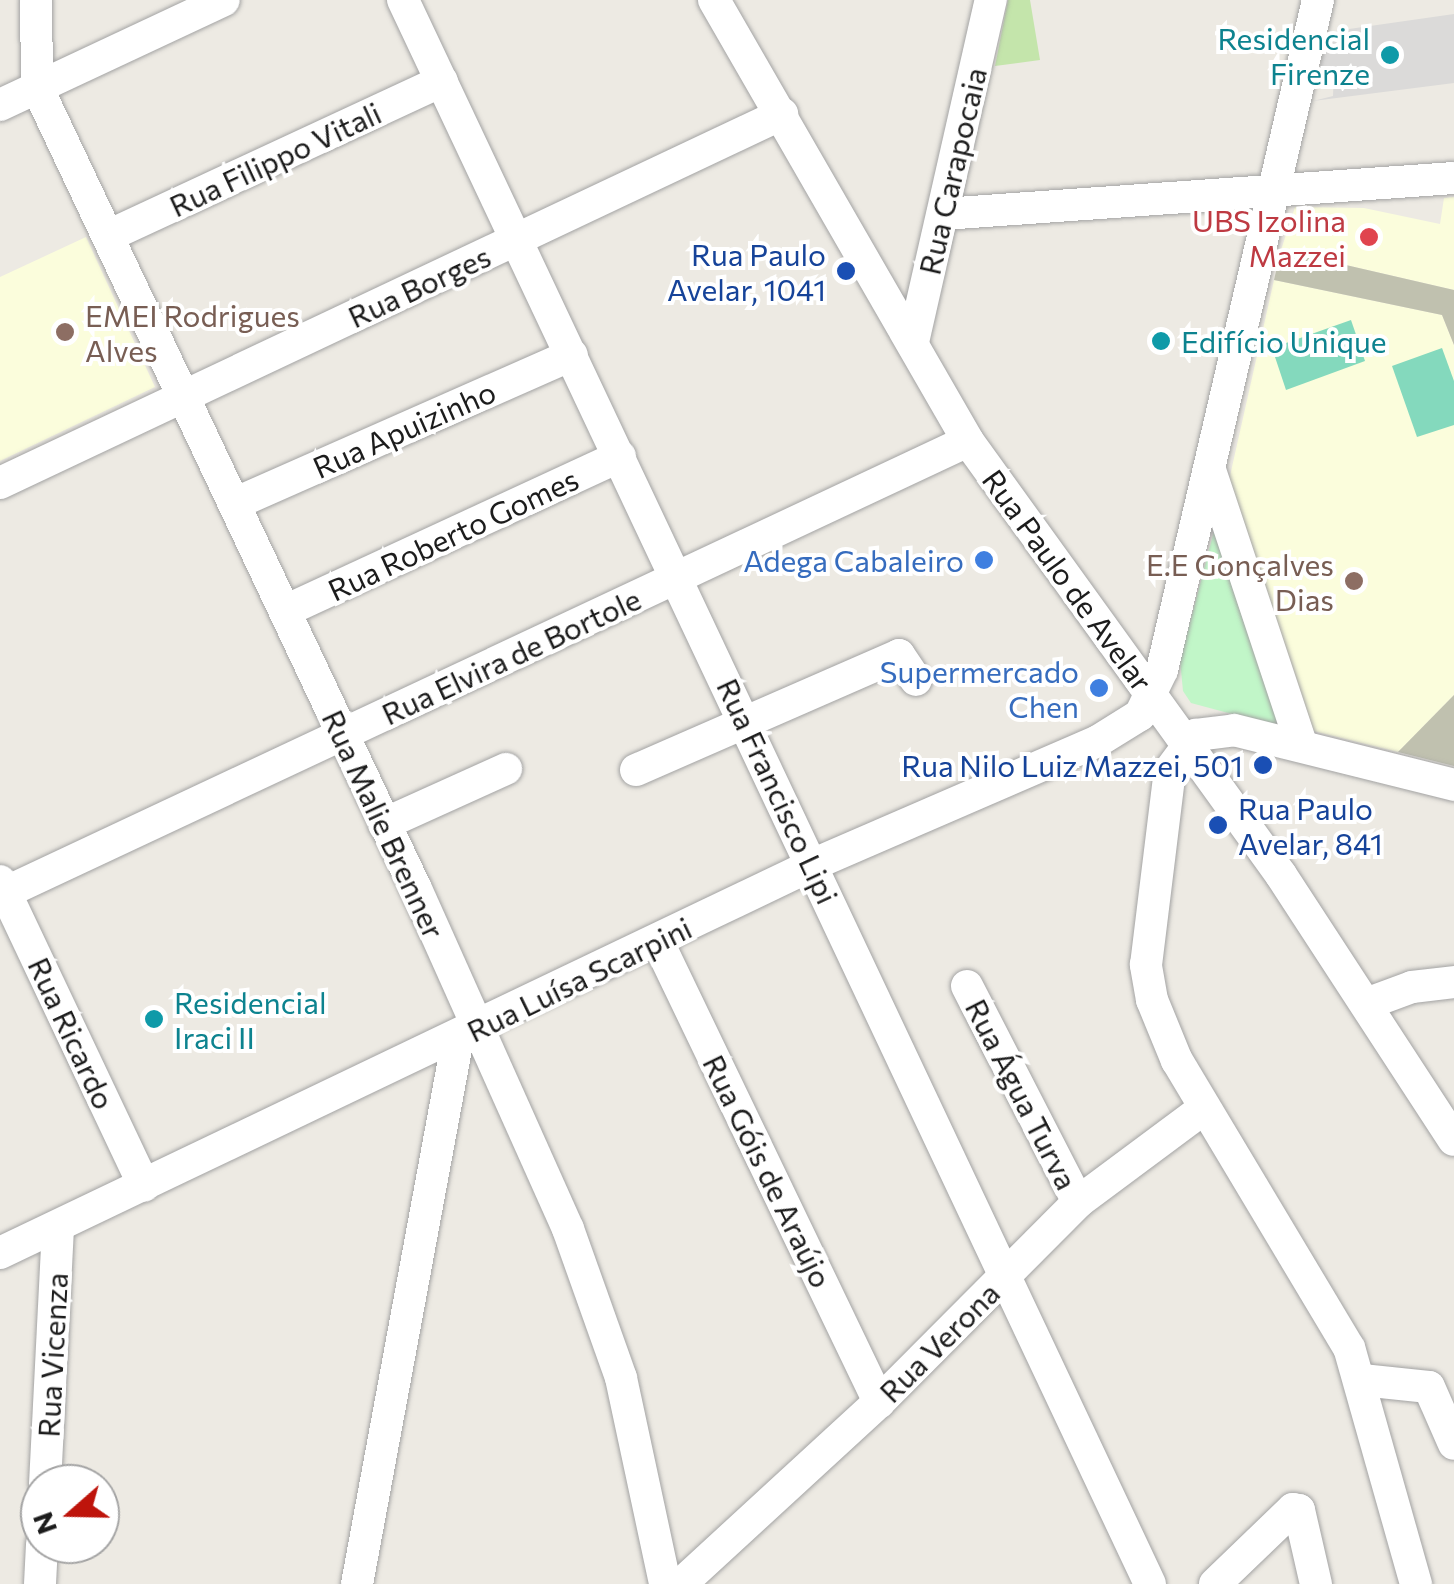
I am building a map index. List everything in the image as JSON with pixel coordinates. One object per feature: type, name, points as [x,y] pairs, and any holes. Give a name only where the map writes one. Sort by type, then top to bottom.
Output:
[{"type":"street","points":[[36,0],[37,87]]},
{"type":"street","points":[[0,105],[224,0]]},
{"type":"street","name":"Rua Francisco Lipi","points":[[403,0],[746,719],[1150,1584]]},
{"type":"street","name":"Rua Paulo de Avelar","points":[[714,0],[968,441],[1186,743],[1366,1004],[1454,1140]]},
{"type":"street","name":"Rua Carapocaia","points":[[913,342],[991,0]]},
{"type":"street","points":[[1153,699],[1318,0]]},
{"type":"street","name":"Rua Filippo Vitali","points":[[108,236],[442,81]]},
{"type":"street","name":"Rua Malie Brenner","points":[[37,87],[185,394],[384,824],[468,1033],[568,1229],[621,1378],[665,1584]]},
{"type":"street","name":"Rua Borges","points":[[0,482],[782,114]]},
{"type":"street","points":[[943,214],[1454,178]]},
{"type":"street","name":"Rua Apuizinho","points":[[236,503],[572,354]]},
{"type":"street","name":"Rua Elvira de Bortole","points":[[2,889],[342,735],[968,441]]},
{"type":"street","name":"Rua Roberto Gomes","points":[[285,611],[620,456]]},
{"type":"street","points":[[1210,469],[1302,746]]},
{"type":"street","points":[[636,770],[900,655],[916,680]]},
{"type":"street","name":"Rua Luísa Scarpini","points":[[0,1253],[468,1033],[814,864],[1098,741],[1153,699]]},
{"type":"street","points":[[1416,1584],[1362,1380],[1335,1322],[1203,1109],[1156,1015],[1146,965],[1170,770],[1186,743],[1216,728],[1454,785]]},
{"type":"street","points":[[384,824],[506,769]]},
{"type":"street","name":"Rua Ricardo","points":[[2,889],[144,1186]]},
{"type":"street","name":"Rua Góis de Araújo","points":[[658,940],[879,1402]]},
{"type":"street","points":[[1366,1004],[1412,987],[1454,982]]},
{"type":"street","name":"Rua Água Turva","points":[[967,986],[1078,1202]]},
{"type":"street","points":[[356,1584],[468,1033]]},
{"type":"street","name":"Rua Verona","points":[[681,1584],[879,1402],[1078,1202],[1203,1109]]},
{"type":"street","name":"Rua Vicenza","points":[[46,1464],[58,1227]]},
{"type":"street","points":[[1362,1380],[1429,1387],[1454,1444]]},
{"type":"street","points":[[1215,1584],[1282,1515],[1299,1510],[1316,1584]]},
{"type":"shaded area","points":[[1454,14],[1454,83],[1313,101],[1333,96],[1334,70],[1319,71],[1328,32]]},
{"type":"shaded area","name":"UBS Izolina Mazzei","points":[[1454,197],[1454,290],[1281,250],[1295,207],[1364,208],[1440,224],[1444,198]]},
{"type":"shaded area","name":"EMEI Rodrigues Alves","points":[[86,237],[155,387],[0,461],[0,277]]},
{"type":"shaded area","points":[[1281,250],[1454,290],[1454,345],[1442,315],[1274,280]]},
{"type":"shaded area","name":"E.E Gonçalves Dias","points":[[1274,280],[1442,315],[1454,345],[1454,695],[1398,752],[1301,728],[1225,498]]},
{"type":"shaded area","points":[[1454,695],[1454,766],[1398,752]]},
{"type":"green space","points":[[1008,0],[1030,0],[1040,60],[995,66]]},
{"type":"green space","points":[[1351,320],[1365,361],[1286,390],[1272,348]]},
{"type":"green space","points":[[1442,348],[1454,381],[1454,425],[1417,437],[1392,366]]},
{"type":"green space","points":[[1219,512],[1292,730],[1191,703],[1183,691],[1180,660]]},
{"type":"place","name":"Residencial Firenze","points":[[1390,55]]},
{"type":"place","name":"UBS Izolina Mazzei","points":[[1369,237]]},
{"type":"place","name":"Rua Paulo Avelar, 1041","points":[[846,271]]},
{"type":"place","name":"EMEI Rodrigues Alves","points":[[65,332]]},
{"type":"place","name":"Edifício Unique","points":[[1161,341]]},
{"type":"place","name":"Adega Cabaleiro","points":[[984,560]]},
{"type":"place","name":"E.E Gonçalves Dias","points":[[1354,581]]},
{"type":"place","name":"Supermercado Chen","points":[[1099,688]]},
{"type":"place","name":"Rua Nilo Luiz Mazzei, 501","points":[[1263,765]]},
{"type":"place","name":"Rua Paulo Avelar, 841","points":[[1218,825]]},
{"type":"place","name":"Residencial Iraci II","points":[[154,1019]]}]
